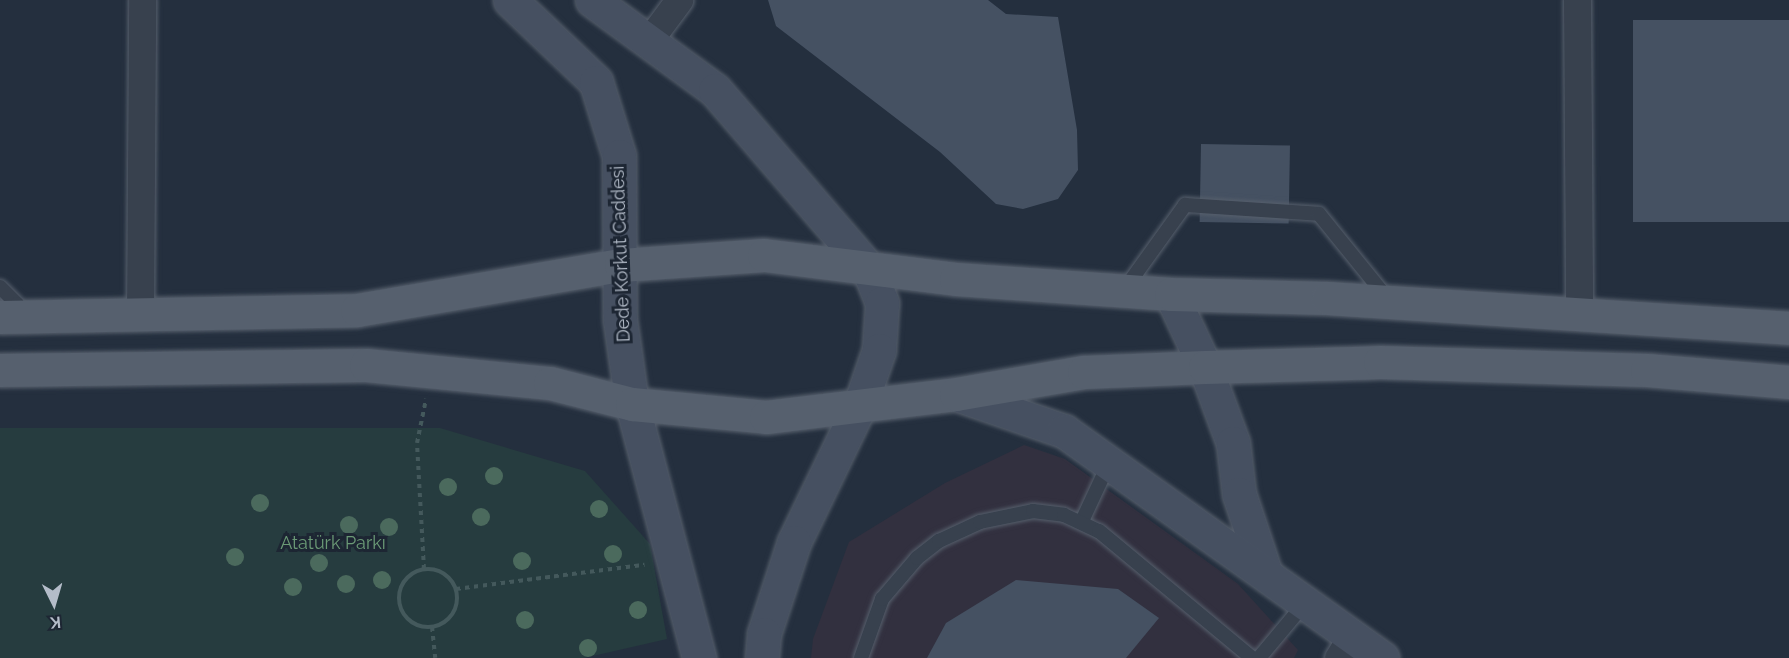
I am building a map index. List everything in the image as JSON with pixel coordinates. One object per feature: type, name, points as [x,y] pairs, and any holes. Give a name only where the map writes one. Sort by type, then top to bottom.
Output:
[{"type":"main road","name":"Dede Korkut Caddesi","points":[[510,0],[596,82],[619,156],[620,320],[632,404],[699,658]]},
{"type":"main road","points":[[592,0],[650,39],[715,90],[868,268],[882,303],[879,350],[860,405],[794,542],[764,634],[762,658]]},
{"type":"main road","points":[[11,317],[357,310],[621,265],[764,255],[956,279],[1171,294],[1390,302],[1789,328]]},
{"type":"main road","points":[[1171,294],[1205,367],[1233,443],[1239,494],[1265,572]]},
{"type":"main road","points":[[0,370],[366,365],[550,383],[632,404],[766,417],[956,394],[1084,372],[1205,367],[1380,362],[1647,370],[1789,382]]},
{"type":"main road","points":[[956,394],[1064,430],[1306,602],[1345,647],[1382,658]]},
{"type":"street","points":[[140,316],[142,0]]},
{"type":"street","points":[[650,39],[679,0]]},
{"type":"street","points":[[1577,0],[1579,314]]},
{"type":"lane","points":[[1124,290],[1185,205],[1319,214],[1390,302]]},
{"type":"lane","points":[[0,288],[17,304],[11,317]]},
{"type":"lane","points":[[1082,521],[1109,463]]},
{"type":"lane","points":[[861,658],[882,600],[898,577],[939,541],[980,522],[1017,512],[1048,512],[1082,521],[1252,658]]},
{"type":"lane","points":[[1259,658],[1306,602]]},
{"type":"path","points":[[424,569],[417,443],[432,372]]},
{"type":"path","points":[[456,589],[674,560]]},
{"type":"path","points":[[424,569],[440,571],[456,589],[454,612],[443,624],[432,627],[412,623],[399,604],[404,581],[424,569]]},
{"type":"path","points":[[432,627],[435,658]]},
{"type":"shaded area","points":[[1024,445],[1065,459],[1238,584],[1298,650],[1294,658],[811,658],[813,639],[849,542],[945,483]]},
{"type":"green space","name":"Atatürk Parkı","points":[[0,428],[440,428],[585,471],[650,544],[667,639],[584,658],[0,658]]},
{"type":"building","points":[[768,0],[988,0],[1006,14],[1058,17],[1077,130],[1078,170],[1058,199],[1023,209],[996,204],[940,152],[776,26]]},
{"type":"building","points":[[1633,20],[1789,20],[1789,222],[1633,222]]},
{"type":"building","points":[[1201,144],[1290,146],[1289,224],[1200,222]]},
{"type":"building","points":[[1016,580],[1118,589],[1159,618],[1126,658],[927,658],[946,623]]}]
